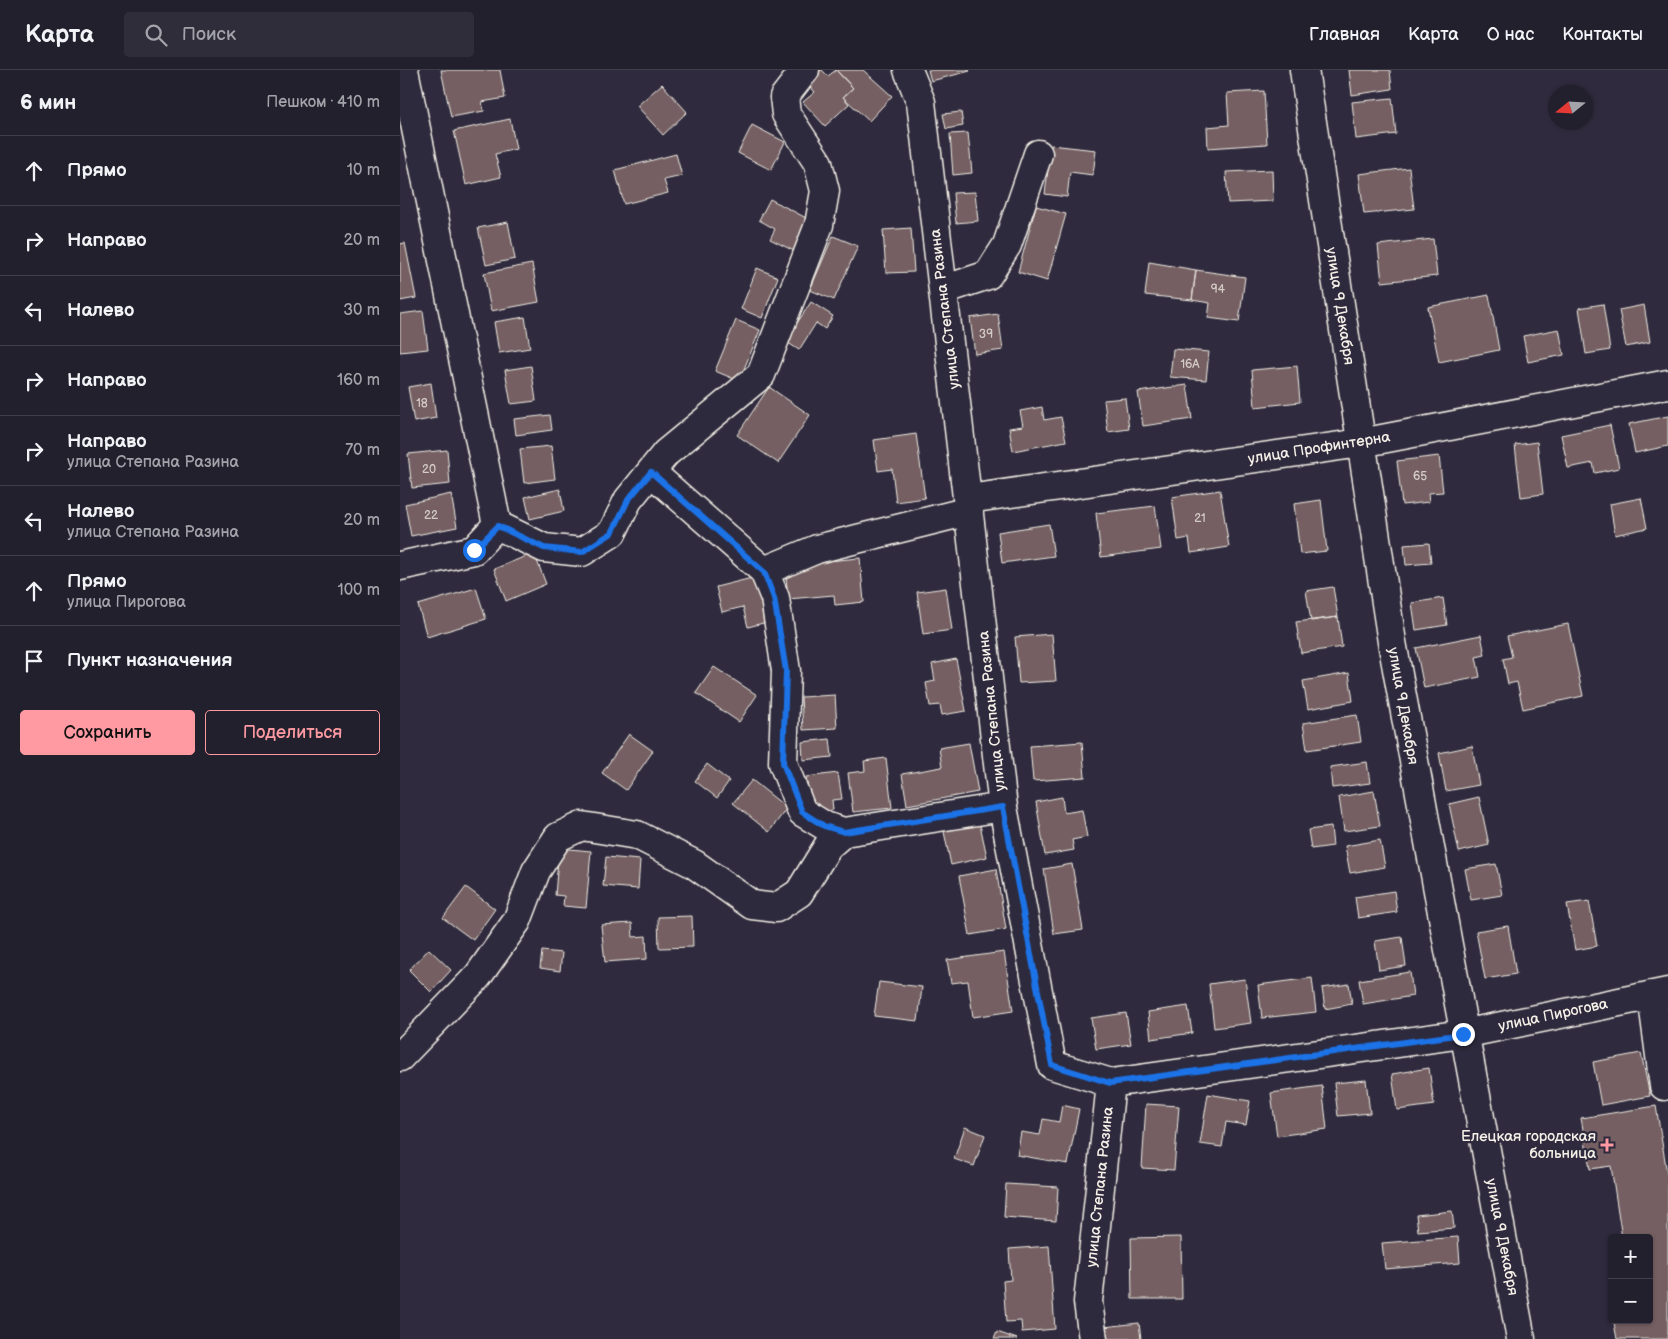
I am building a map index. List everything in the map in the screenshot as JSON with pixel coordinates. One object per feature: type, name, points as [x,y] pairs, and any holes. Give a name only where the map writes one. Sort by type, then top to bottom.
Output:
[{"type":"street","points":[[404,70],[498,526]]},
{"type":"street","points":[[498,526],[544,548],[582,552],[612,533],[628,500],[666,453],[761,375],[819,225],[825,191],[818,163],[786,114],[784,97],[805,70]]},
{"type":"street","name":"улица Степана Разина","points":[[908,70],[920,102],[969,505],[1003,807],[1052,1065],[1110,1083],[1088,1302],[1093,1339]]},
{"type":"street","name":"улица 9 Декабря","points":[[1304,70],[1392,642],[1463,1034],[1521,1339]]},
{"type":"street","points":[[943,290],[988,275],[1007,245],[1038,154]]},
{"type":"street","name":"улица Профинтерна","points":[[764,572],[817,549],[969,505],[1361,442],[1668,384]]},
{"type":"street","points":[[651,472],[764,572],[774,598],[786,671],[783,763],[802,812],[824,826],[844,832],[1003,807]]},
{"type":"street","points":[[400,566],[474,550],[498,526]]},
{"type":"street","points":[[400,1057],[478,976],[517,921],[536,871],[558,837],[582,826],[637,835],[694,864],[752,905],[776,908],[799,893],[828,846],[844,832]]},
{"type":"street","points":[[1660,993],[1664,1086]]},
{"type":"street","name":"улица Пирогова","points":[[1110,1083],[1463,1034],[1660,993]]},
{"type":"street","points":[[1079,1339],[1088,1302]]},
{"type":"building","points":[[441,70],[500,70],[505,98],[482,102],[484,111],[451,117]]},
{"type":"building","points":[[814,70],[822,70],[828,76],[836,70],[853,88],[843,97],[849,104],[825,126],[803,102],[815,92],[804,80]]},
{"type":"building","points":[[836,70],[863,70],[892,96],[869,121],[843,97],[853,88]]},
{"type":"building","points":[[928,70],[969,70],[970,71],[931,81]]},
{"type":"building","points":[[1349,70],[1390,70],[1392,89],[1352,95]]},
{"type":"building","points":[[662,84],[687,112],[663,135],[637,106]]},
{"type":"building","points":[[1264,91],[1267,144],[1208,148],[1207,127],[1229,125],[1227,93]]},
{"type":"building","points":[[1392,98],[1396,134],[1356,139],[1352,102]]},
{"type":"building","points":[[961,112],[963,126],[946,129],[943,114]]},
{"type":"building","points":[[510,119],[516,149],[495,154],[501,177],[466,185],[454,131]]},
{"type":"building","points":[[752,125],[785,142],[771,170],[738,153]]},
{"type":"building","points":[[968,133],[972,173],[953,175],[950,134]]},
{"type":"building","points":[[1051,145],[1096,150],[1093,175],[1070,172],[1067,197],[1045,194]]},
{"type":"building","points":[[676,154],[682,176],[664,180],[668,193],[624,204],[615,170]]},
{"type":"building","points":[[1409,168],[1414,209],[1364,214],[1359,174]]},
{"type":"building","points":[[1272,170],[1273,201],[1228,203],[1226,172]]},
{"type":"building","points":[[975,192],[978,221],[956,223],[953,193]]},
{"type":"building","points":[[770,199],[810,220],[794,251],[770,239],[775,229],[759,220]]},
{"type":"building","points":[[1036,206],[1066,214],[1047,281],[1018,272]]},
{"type":"building","points":[[508,222],[515,259],[486,265],[478,228]]},
{"type":"building","points":[[911,228],[914,272],[886,273],[883,230]]},
{"type":"building","points":[[833,236],[858,246],[834,300],[810,290]]},
{"type":"building","points":[[1433,239],[1437,276],[1382,282],[1378,245]]},
{"type":"building","points":[[405,243],[416,298],[400,301],[400,244]]},
{"type":"building","points":[[1149,262],[1196,270],[1192,300],[1145,295]]},
{"type":"building","points":[[532,264],[539,302],[491,311],[484,273]]},
{"type":"building","points":[[757,268],[778,277],[762,318],[741,309]]},
{"type":"building","points":[[1196,270],[1245,277],[1239,322],[1208,318],[1210,303],[1192,300]]},
{"type":"building","points":[[1489,295],[1499,350],[1439,362],[1428,307]]},
{"type":"building","points":[[811,302],[833,316],[825,329],[816,323],[799,350],[785,341]]},
{"type":"building","points":[[1603,304],[1610,350],[1586,354],[1579,308]]},
{"type":"building","points":[[1644,305],[1650,342],[1626,347],[1619,310]]},
{"type":"building","points":[[423,311],[428,349],[400,352],[400,314]]},
{"type":"building","points":[[998,314],[1003,350],[975,354],[970,318]]},
{"type":"building","points":[[525,317],[530,348],[499,353],[494,322]]},
{"type":"building","points":[[736,320],[760,330],[739,381],[715,371]]},
{"type":"building","points":[[1559,329],[1564,355],[1528,362],[1523,336]]},
{"type":"building","points":[[1173,349],[1209,352],[1206,380],[1170,377]]},
{"type":"building","points":[[531,366],[536,401],[511,404],[505,370]]},
{"type":"building","points":[[1297,366],[1300,402],[1255,407],[1252,370]]},
{"type":"building","points":[[431,383],[436,418],[414,422],[408,387]]},
{"type":"building","points":[[1187,385],[1192,419],[1143,426],[1138,392]]},
{"type":"building","points":[[769,387],[810,415],[778,463],[737,435]]},
{"type":"building","points":[[1125,398],[1129,429],[1108,432],[1104,400]]},
{"type":"building","points":[[1042,407],[1044,420],[1061,417],[1066,441],[1013,451],[1009,428],[1023,426],[1020,411]]},
{"type":"building","points":[[550,415],[552,430],[516,435],[514,419]]},
{"type":"building","points":[[1668,416],[1668,446],[1635,453],[1629,424]]},
{"type":"building","points":[[1610,425],[1619,468],[1595,473],[1593,463],[1568,468],[1561,435]]},
{"type":"building","points":[[916,434],[925,498],[896,502],[892,469],[878,471],[874,440]]},
{"type":"building","points":[[1537,442],[1543,494],[1521,497],[1515,445]]},
{"type":"building","points":[[551,446],[555,479],[524,483],[520,449]]},
{"type":"building","points":[[447,450],[450,484],[412,488],[408,454]]},
{"type":"building","points":[[1439,456],[1443,492],[1428,493],[1429,502],[1402,505],[1397,461]]},
{"type":"building","points":[[560,489],[564,511],[530,519],[525,497]]},
{"type":"building","points":[[1220,490],[1229,547],[1191,553],[1189,538],[1178,540],[1172,497]]},
{"type":"building","points":[[451,494],[457,527],[411,536],[405,504]]},
{"type":"building","points":[[1641,498],[1647,528],[1615,535],[1610,504]]},
{"type":"building","points":[[1321,500],[1327,551],[1300,554],[1294,504]]},
{"type":"building","points":[[1155,506],[1161,549],[1101,557],[1096,513]]},
{"type":"building","points":[[1049,524],[1054,556],[1002,563],[998,532]]},
{"type":"building","points":[[1429,543],[1431,563],[1406,565],[1404,545]]},
{"type":"building","points":[[534,553],[546,584],[506,601],[494,569]]},
{"type":"building","points":[[860,558],[864,602],[835,605],[834,595],[788,599],[785,565]]},
{"type":"building","points":[[756,577],[767,622],[748,627],[743,607],[722,612],[716,587]]},
{"type":"building","points":[[1333,587],[1338,617],[1311,621],[1306,591]]},
{"type":"building","points":[[476,588],[486,619],[427,637],[418,605]]},
{"type":"building","points":[[946,588],[952,630],[923,634],[917,592]]},
{"type":"building","points":[[1443,598],[1447,625],[1416,630],[1412,603]]},
{"type":"building","points":[[1338,617],[1342,647],[1301,653],[1296,622]]},
{"type":"building","points":[[1568,624],[1583,696],[1523,709],[1517,682],[1508,684],[1503,659],[1512,657],[1507,636]]},
{"type":"building","points":[[1052,634],[1056,681],[1019,683],[1015,637]]},
{"type":"building","points":[[1481,635],[1485,655],[1476,657],[1480,677],[1424,688],[1416,648]]},
{"type":"building","points":[[956,659],[966,711],[942,715],[940,705],[930,706],[926,683],[935,681],[932,664]]},
{"type":"building","points":[[714,667],[757,695],[739,722],[696,693]]},
{"type":"building","points":[[1349,673],[1353,701],[1308,709],[1303,681]]},
{"type":"building","points":[[835,695],[837,728],[803,730],[801,697]]},
{"type":"building","points":[[1357,715],[1361,742],[1307,750],[1303,723]]},
{"type":"building","points":[[629,734],[653,751],[626,790],[602,773]]},
{"type":"building","points":[[830,739],[832,757],[803,760],[802,742]]},
{"type":"building","points":[[1082,742],[1085,777],[1033,781],[1030,746]]},
{"type":"building","points":[[969,743],[978,792],[907,805],[902,774],[942,767],[939,748]]},
{"type":"building","points":[[1472,746],[1479,785],[1446,791],[1439,753]]},
{"type":"building","points":[[886,758],[892,808],[853,812],[848,773],[865,771],[864,761]]},
{"type":"building","points":[[1367,762],[1370,783],[1332,788],[1330,767]]},
{"type":"building","points":[[707,764],[729,781],[717,798],[695,781]]},
{"type":"building","points":[[838,773],[842,799],[832,800],[833,810],[811,813],[806,777]]},
{"type":"building","points":[[752,780],[787,808],[769,832],[733,803]]},
{"type":"building","points":[[1374,791],[1380,826],[1344,831],[1339,797]]},
{"type":"building","points":[[1062,797],[1064,813],[1082,810],[1087,837],[1072,840],[1074,850],[1045,855],[1036,802]]},
{"type":"building","points":[[1479,797],[1489,845],[1459,852],[1449,804]]},
{"type":"building","points":[[979,820],[987,857],[951,865],[943,827]]},
{"type":"building","points":[[1331,827],[1333,846],[1311,849],[1308,830]]},
{"type":"building","points":[[1380,840],[1385,867],[1350,873],[1345,846]]},
{"type":"building","points":[[559,848],[591,851],[586,908],[563,906],[564,896],[555,895]]},
{"type":"building","points":[[606,857],[640,860],[638,889],[603,886]]},
{"type":"building","points":[[1072,864],[1083,930],[1054,934],[1044,869]]},
{"type":"building","points":[[1496,864],[1502,895],[1471,900],[1465,869]]},
{"type":"building","points":[[996,869],[1006,929],[970,935],[959,876]]},
{"type":"building","points":[[466,887],[495,909],[473,940],[443,918]]},
{"type":"building","points":[[1394,891],[1397,912],[1358,918],[1355,897]]},
{"type":"building","points":[[1589,901],[1597,946],[1575,950],[1567,904]]},
{"type":"building","points":[[692,916],[693,947],[659,948],[658,917]]},
{"type":"building","points":[[632,923],[633,937],[646,936],[647,959],[605,962],[601,925]]},
{"type":"building","points":[[1508,926],[1516,974],[1485,979],[1476,931]]},
{"type":"building","points":[[1402,937],[1406,966],[1379,970],[1375,941]]},
{"type":"building","points":[[429,949],[451,970],[431,992],[409,970]]},
{"type":"building","points":[[542,951],[562,953],[560,971],[540,968]]},
{"type":"building","points":[[1004,952],[1013,1011],[973,1017],[968,981],[951,983],[947,960]]},
{"type":"building","points":[[1410,972],[1413,996],[1363,1004],[1359,980]]},
{"type":"building","points":[[1312,978],[1316,1012],[1262,1018],[1258,985]]},
{"type":"building","points":[[1245,979],[1251,1023],[1214,1028],[1209,984]]},
{"type":"building","points":[[879,982],[922,987],[918,1021],[874,1016]]},
{"type":"building","points":[[1349,984],[1352,1004],[1325,1009],[1322,988]]},
{"type":"building","points":[[1188,1006],[1192,1033],[1151,1039],[1148,1012]]},
{"type":"building","points":[[1126,1013],[1131,1044],[1096,1049],[1091,1018]]},
{"type":"building","points":[[1641,1053],[1650,1096],[1601,1105],[1593,1062]]},
{"type":"building","points":[[1429,1068],[1434,1105],[1397,1110],[1392,1074]]},
{"type":"building","points":[[1366,1080],[1370,1113],[1338,1116],[1334,1083]]},
{"type":"building","points":[[1322,1086],[1327,1129],[1277,1136],[1271,1093]]},
{"type":"building","points":[[1208,1094],[1250,1101],[1246,1125],[1226,1122],[1222,1147],[1200,1144]]},
{"type":"building","points":[[1146,1104],[1179,1106],[1174,1170],[1142,1168]]},
{"type":"building","points":[[1062,1105],[1079,1109],[1068,1164],[1017,1155],[1021,1132],[1040,1135],[1043,1119],[1059,1122]]},
{"type":"building","points":[[1656,1106],[1668,1179],[1668,1339],[1617,1339],[1614,1324],[1653,1324],[1653,1234],[1621,1234],[1611,1166],[1590,1169],[1581,1118]]},
{"type":"building","points":[[965,1127],[985,1135],[974,1166],[954,1159]]},
{"type":"building","points":[[1006,1184],[1058,1187],[1056,1221],[1004,1217]]},
{"type":"building","points":[[1452,1211],[1454,1228],[1418,1231],[1416,1215]]},
{"type":"building","points":[[1181,1237],[1182,1299],[1132,1299],[1131,1238]]},
{"type":"building","points":[[1458,1237],[1460,1263],[1385,1269],[1382,1243]]},
{"type":"building","points":[[1049,1246],[1055,1329],[1022,1332],[1021,1321],[1006,1322],[1003,1281],[1011,1280],[1009,1249]]},
{"type":"building","points":[[1139,1323],[1141,1339],[1106,1339],[1104,1327]]},
{"type":"building","points":[[997,1332],[1017,1339],[994,1339]]},
{"type":"place","name":"Елецкая городская больница","points":[[1607,1145]]},
{"type":"route","points":[[474,550],[498,526],[544,548],[582,552],[612,533],[628,500],[651,472],[722,533],[764,572],[774,598],[786,671],[783,763],[791,788],[802,812],[824,826],[844,832],[1003,807],[1052,1065],[1110,1083],[1463,1034]]}]
